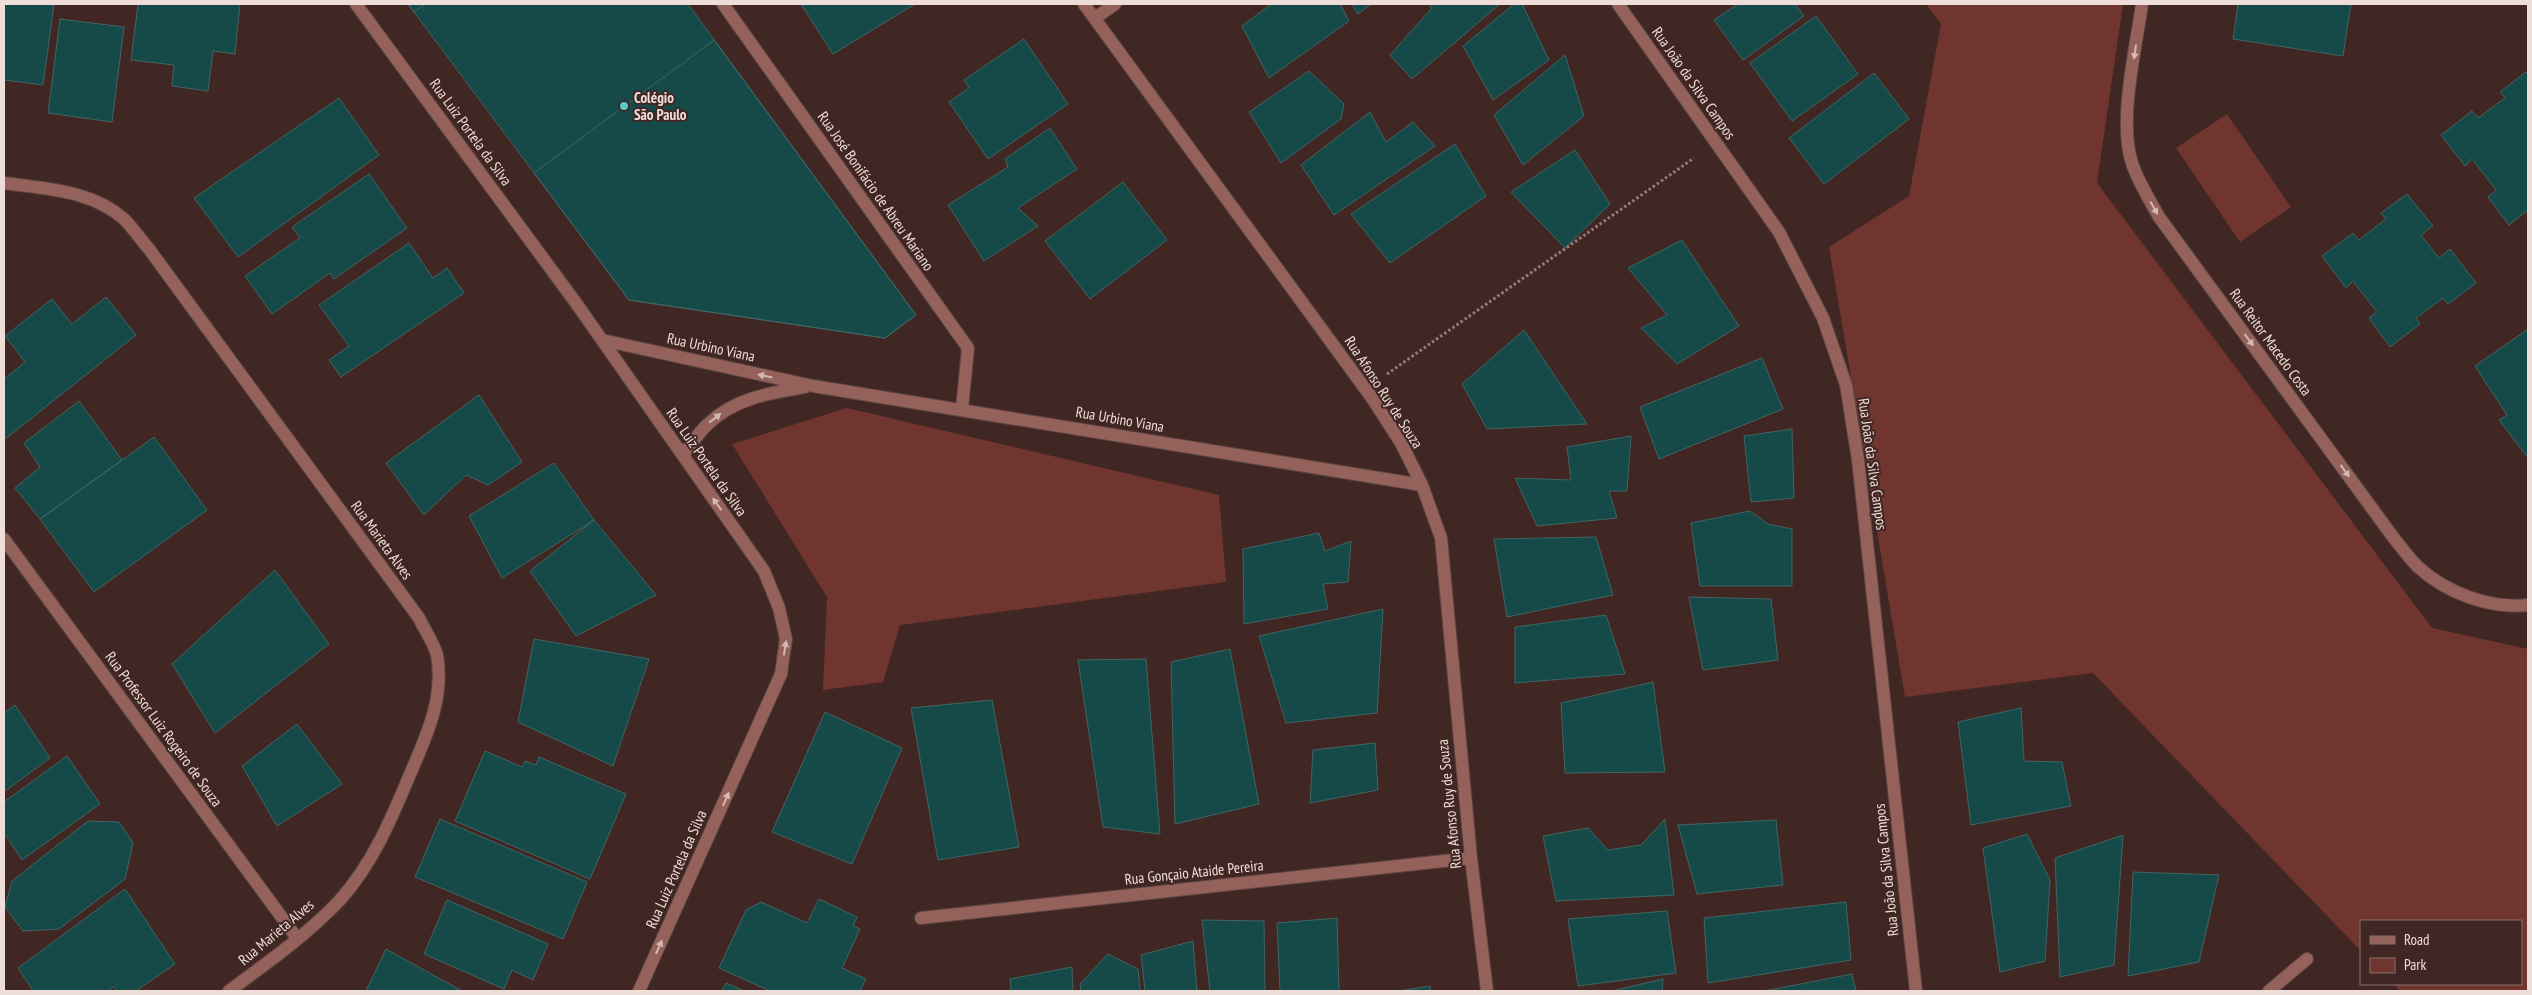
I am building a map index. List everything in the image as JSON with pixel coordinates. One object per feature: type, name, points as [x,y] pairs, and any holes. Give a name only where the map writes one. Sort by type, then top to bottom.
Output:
[{"type":"street","name":"Rua Luiz Portela da Silva","points":[[356,4],[602,340],[683,455],[764,571],[779,608],[786,639],[780,674],[764,714],[639,991]]},
{"type":"street","name":"Rua José Bonifácio de Abreu Mariano","points":[[723,4],[968,348],[962,408]]},
{"type":"street","name":"Rua Afonso Ruy de Souza","points":[[1084,4],[1366,389],[1401,443],[1422,485],[1441,538],[1471,858],[1486,991]]},
{"type":"street","points":[[1095,18],[1116,4]]},
{"type":"street","name":"Rua João da Silva Campos","points":[[1618,4],[1779,232],[1823,318],[1846,385],[1858,460],[1916,991]]},
{"type":"street","name":"Rua Reitor Macedo Costa","points":[[2142,4],[2128,103],[2127,132],[2131,162],[2160,217],[2393,537],[2418,567],[2452,591],[2485,602],[2528,605]]},
{"type":"street","name":"Rua Marieta Alves","points":[[4,183],[65,192],[95,200],[124,220],[149,249],[413,610],[437,654],[438,694],[430,726],[385,833],[366,868],[340,900],[297,938],[229,991]]},
{"type":"street","name":"Rua Urbino Viana","points":[[602,340],[813,386],[962,408],[1422,485]]},
{"type":"street","name":"Rua Urbino Viana","points":[[683,455],[707,424],[730,406],[759,395],[813,386]]},
{"type":"street","name":"Rua Professor Luiz Rogeiro de Souza","points":[[4,539],[297,938]]},
{"type":"street","name":"Rua Gonçaio Ataide Pereira","points":[[921,918],[1471,858]]},
{"type":"street","points":[[2269,991],[2307,959]]},
{"type":"path","points":[[1366,389],[1717,142]]},
{"type":"green space","points":[[1926,4],[2123,4],[2097,183],[2432,628],[2528,649],[2528,991],[2400,991],[2394,985],[2522,985],[2522,920],[2360,920],[2360,950],[2093,673],[1905,697],[1829,247],[1909,196],[1941,24]]},
{"type":"green space","points":[[2227,114],[2291,207],[2240,242],[2176,148]]},
{"type":"green space","points":[[847,408],[1219,495],[1226,582],[900,625],[883,682],[823,690],[827,597],[732,444]]},
{"type":"building","points":[[4,4],[54,4],[43,85],[4,80]]},
{"type":"building","points":[[138,4],[240,4],[235,54],[213,51],[208,91],[172,86],[174,65],[131,60]]},
{"type":"building","name":"Colégio São Paulo","points":[[408,4],[688,4],[916,315],[885,338],[629,300]]},
{"type":"building","points":[[408,4],[425,4],[414,12]]},
{"type":"building","points":[[801,4],[915,4],[833,54]]},
{"type":"building","points":[[1271,4],[1340,4],[1349,21],[1269,78],[1242,26]]},
{"type":"building","points":[[1352,4],[1371,4],[1358,14]]},
{"type":"building","points":[[1429,4],[1500,4],[1412,79],[1390,55],[1432,8]]},
{"type":"building","points":[[1514,4],[1522,4],[1549,60],[1493,100],[1463,46]]},
{"type":"building","points":[[1738,4],[1795,4],[1804,16],[1743,60],[1714,20]]},
{"type":"building","points":[[2238,4],[2351,4],[2343,56],[2233,39]]},
{"type":"building","points":[[1816,16],[1858,74],[1792,121],[1750,63]]},
{"type":"building","points":[[60,19],[124,27],[112,122],[48,113]]},
{"type":"building","points":[[1024,39],[1068,104],[988,159],[949,102],[969,88],[964,80]]},
{"type":"building","name":"Colégio São Paulo","points":[[714,40],[916,315],[885,338],[629,300],[534,173]]},
{"type":"building","points":[[1565,55],[1584,116],[1523,165],[1494,115]]},
{"type":"building","points":[[1309,71],[1344,104],[1341,119],[1281,163],[1249,112]]},
{"type":"building","points":[[2526,72],[2528,74],[2528,210],[2509,225],[2488,197],[2496,190],[2472,159],[2465,166],[2441,135],[2472,111],[2478,118],[2505,98],[2500,92]]},
{"type":"building","points":[[1874,73],[1909,119],[1824,184],[1789,138]]},
{"type":"building","points":[[339,98],[379,155],[238,257],[194,198]]},
{"type":"building","points":[[1370,112],[1386,142],[1413,122],[1435,146],[1334,215],[1301,165]]},
{"type":"building","points":[[1050,128],[1077,169],[1018,208],[1038,226],[984,261],[948,205],[1008,167],[1005,159]]},
{"type":"building","points":[[1455,144],[1486,196],[1390,263],[1351,214]]},
{"type":"building","points":[[1575,150],[1610,204],[1565,248],[1511,192]]},
{"type":"building","points":[[369,174],[407,228],[334,279],[330,273],[272,314],[245,276],[300,238],[292,227]]},
{"type":"building","points":[[1123,182],[1167,240],[1090,299],[1045,241]]},
{"type":"building","points":[[2407,194],[2433,226],[2421,235],[2439,258],[2450,249],[2476,283],[2448,304],[2443,298],[2416,318],[2420,324],[2390,347],[2369,318],[2377,312],[2353,281],[2346,288],[2322,256],[2353,233],[2359,240],[2386,219],[2381,213]]},
{"type":"building","points":[[1682,240],[1739,326],[1677,364],[1641,328],[1667,315],[1628,268]]},
{"type":"building","points":[[409,243],[433,278],[447,268],[464,293],[341,377],[329,360],[349,346],[319,305]]},
{"type":"building","points":[[106,297],[136,335],[4,440],[4,379],[25,362],[5,336],[52,299],[72,324]]},
{"type":"building","points":[[2528,329],[2528,458],[2499,420],[2507,415],[2475,366]]},
{"type":"building","points":[[1524,330],[1587,424],[1487,429],[1462,384]]},
{"type":"building","points":[[1762,358],[1783,409],[1659,459],[1640,407]]},
{"type":"building","points":[[479,395],[522,462],[488,485],[466,475],[424,515],[386,463]]},
{"type":"building","points":[[79,401],[122,460],[40,519],[15,488],[40,467],[24,443]]},
{"type":"building","points":[[1792,429],[1794,498],[1751,502],[1744,436]]},
{"type":"building","points":[[1631,436],[1627,491],[1609,491],[1617,518],[1537,526],[1515,478],[1571,480],[1567,447]]},
{"type":"building","points":[[154,437],[207,510],[94,592],[40,519]]},
{"type":"building","points":[[554,463],[594,520],[502,578],[469,516]]},
{"type":"building","points":[[1750,511],[1768,524],[1792,529],[1792,586],[1700,586],[1691,523]]},
{"type":"building","points":[[594,520],[656,595],[576,636],[530,571]]},
{"type":"building","points":[[1319,533],[1325,551],[1351,541],[1348,582],[1323,584],[1328,609],[1244,624],[1243,549]]},
{"type":"building","points":[[1596,537],[1613,595],[1507,617],[1494,539]]},
{"type":"building","points":[[275,570],[329,644],[215,733],[172,664]]},
{"type":"building","points":[[1689,597],[1771,599],[1778,660],[1703,670]]},
{"type":"building","points":[[1383,609],[1377,713],[1286,723],[1259,636]]},
{"type":"building","points":[[1606,615],[1625,674],[1515,683],[1515,627]]},
{"type":"building","points":[[534,639],[649,659],[613,766],[518,722]]},
{"type":"building","points":[[1230,649],[1259,804],[1175,824],[1171,662]]},
{"type":"building","points":[[1146,659],[1160,834],[1103,827],[1078,660]]},
{"type":"building","points":[[1653,682],[1665,772],[1565,773],[1561,703]]},
{"type":"building","points":[[992,700],[1019,847],[938,860],[911,708]]},
{"type":"building","points":[[15,705],[50,758],[4,792],[4,713]]},
{"type":"building","points":[[2021,708],[2024,761],[2062,762],[2071,806],[1971,825],[1958,722]]},
{"type":"building","points":[[825,712],[902,748],[852,864],[772,832]]},
{"type":"building","points":[[297,724],[342,784],[277,826],[242,766]]},
{"type":"building","points":[[1375,743],[1378,790],[1310,803],[1313,750]]},
{"type":"building","points":[[485,751],[522,767],[525,761],[536,765],[539,757],[626,794],[590,879],[455,821]]},
{"type":"building","points":[[67,756],[100,804],[22,860],[4,833],[4,802]]},
{"type":"building","points":[[440,819],[587,882],[563,939],[415,877]]},
{"type":"building","points":[[1665,819],[1674,895],[1556,901],[1543,836],[1588,828],[1608,850],[1641,845]]},
{"type":"building","points":[[1776,820],[1783,885],[1697,894],[1678,825]]},
{"type":"building","points":[[88,821],[119,822],[133,843],[125,879],[59,929],[23,931],[5,907],[12,881]]},
{"type":"building","points":[[2027,834],[2050,880],[2045,961],[2000,972],[1983,848]]},
{"type":"building","points":[[2123,835],[2114,965],[2060,977],[2055,858]]},
{"type":"building","points":[[2133,872],[2219,875],[2199,962],[2128,976]]},
{"type":"building","points":[[125,889],[175,964],[136,991],[117,991],[114,987],[107,991],[33,991],[18,968]]},
{"type":"building","points":[[819,899],[857,917],[853,926],[860,929],[842,968],[866,979],[860,991],[770,991],[719,968],[746,910],[761,902],[807,923]]},
{"type":"building","points":[[447,900],[548,944],[533,980],[512,970],[504,989],[424,954]]},
{"type":"building","points":[[1846,902],[1851,960],[1708,983],[1704,918]]},
{"type":"building","points":[[1667,911],[1676,973],[1578,986],[1568,919]]},
{"type":"building","points":[[1337,918],[1339,991],[1280,991],[1277,923]]},
{"type":"building","points":[[1202,920],[1264,921],[1265,991],[1210,991]]},
{"type":"building","points":[[1193,941],[1197,991],[1145,991],[1141,955]]},
{"type":"building","points":[[386,949],[462,991],[366,991]]},
{"type":"building","points":[[1108,954],[1138,969],[1140,991],[1081,991],[1080,984]]},
{"type":"building","points":[[1072,967],[1073,991],[1011,991],[1010,979]]},
{"type":"building","points":[[1852,974],[1856,991],[1764,991]]},
{"type":"building","points":[[1663,979],[1662,991],[1612,991]]},
{"type":"building","points":[[726,983],[744,991],[722,991]]},
{"type":"building","points":[[1430,986],[1430,991],[1399,991]]},
{"type":"place","name":"Colégio São Paulo","points":[[624,106]]}]
